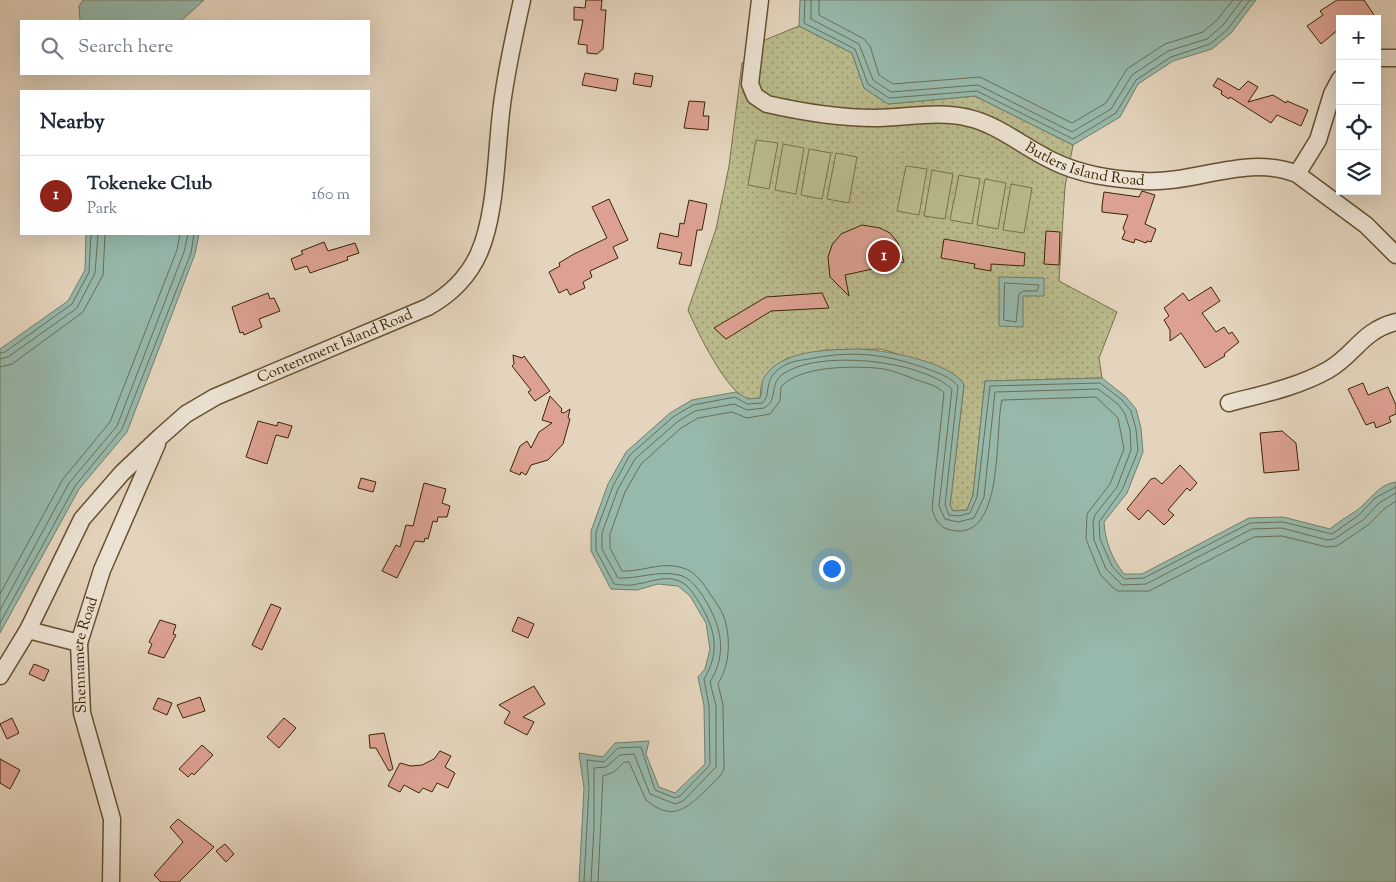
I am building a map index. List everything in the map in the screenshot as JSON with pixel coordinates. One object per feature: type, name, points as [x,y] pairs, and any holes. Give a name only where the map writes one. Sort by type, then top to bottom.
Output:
[{"type":"street","name":"Contentment Island Road","points":[[0,676],[28,630],[82,519],[122,473],[186,414],[215,397],[428,307],[453,290],[461,282],[474,263],[484,237],[492,193],[504,88],[522,0]]},
{"type":"street","name":"Butlers Island Road","points":[[760,0],[750,77],[751,90],[755,96],[766,104],[854,118],[940,115],[969,118],[988,125],[1061,165],[1107,177],[1162,181],[1247,168],[1285,169],[1297,174],[1366,225],[1396,255]]},
{"type":"street","points":[[1381,58],[1396,58]]},
{"type":"street","points":[[1297,174],[1318,140],[1336,86]]},
{"type":"street","points":[[1229,403],[1289,387],[1323,373],[1344,358],[1374,330],[1396,322]]},
{"type":"street","name":"Shennamere Road","points":[[111,882],[112,819],[82,713],[80,643],[102,570],[160,437]]},
{"type":"street","points":[[28,630],[80,643]]},
{"type":"green space","points":[[799,26],[852,53],[864,88],[888,104],[975,96],[1073,145],[1065,187],[1059,281],[1117,312],[1099,358],[1102,378],[985,381],[973,495],[967,510],[953,511],[950,505],[964,385],[961,380],[938,367],[881,349],[825,350],[786,359],[774,367],[761,386],[760,398],[749,399],[741,395],[723,375],[705,346],[688,310],[716,229],[729,166],[742,63],[765,40]]},
{"type":"green space","points":[[756,140],[778,143],[769,189],[748,185]]},
{"type":"green space","points":[[783,144],[804,148],[796,194],[775,190]]},
{"type":"green space","points":[[809,149],[831,153],[822,199],[801,195]]},
{"type":"green space","points":[[836,153],[857,157],[849,203],[827,199]]},
{"type":"green space","points":[[906,166],[927,169],[919,215],[897,211]]},
{"type":"green space","points":[[932,170],[953,174],[945,219],[924,216]]},
{"type":"green space","points":[[959,175],[980,179],[972,224],[950,220]]},
{"type":"green space","points":[[985,179],[1006,183],[998,229],[977,225]]},
{"type":"green space","points":[[1011,184],[1032,188],[1024,233],[1003,230]]},
{"type":"water","points":[[83,0],[204,0],[182,20],[80,20],[79,6]]},
{"type":"water","points":[[800,0],[1256,0],[1231,33],[1212,49],[1173,61],[1138,84],[1120,117],[1073,145],[975,96],[888,104],[864,88],[852,53],[799,26]]},
{"type":"water","points":[[86,235],[199,235],[195,254],[127,432],[79,489],[0,633],[0,349],[68,301],[85,270]]},
{"type":"water","points":[[999,277],[1044,278],[1044,296],[1023,296],[1023,327],[999,326]]},
{"type":"water","points":[[855,349],[881,351],[930,363],[956,376],[964,384],[950,505],[953,511],[967,510],[973,495],[985,381],[1102,378],[1126,397],[1136,409],[1141,428],[1143,452],[1127,493],[1104,522],[1110,550],[1124,574],[1142,574],[1249,518],[1283,517],[1330,529],[1356,511],[1384,486],[1396,482],[1396,882],[579,882],[584,788],[579,753],[603,757],[615,743],[649,741],[646,754],[659,787],[675,793],[705,764],[704,706],[698,677],[705,669],[710,649],[706,623],[690,596],[678,586],[658,584],[637,590],[611,589],[591,551],[591,531],[608,484],[626,452],[670,413],[692,400],[736,392],[748,399],[760,398],[765,376],[773,367],[783,361],[806,353]]},
{"type":"building","points":[[586,0],[602,0],[601,10],[606,10],[603,49],[597,54],[587,53],[587,45],[578,44],[583,20],[574,20],[574,7],[585,8]]},
{"type":"building","points":[[1337,0],[1364,0],[1374,15],[1336,15],[1336,31],[1321,44],[1307,26],[1323,15],[1320,11]]},
{"type":"building","points":[[585,73],[618,79],[616,91],[582,85]]},
{"type":"building","points":[[635,73],[653,76],[651,87],[633,84]]},
{"type":"building","points":[[1218,78],[1239,90],[1248,81],[1258,87],[1248,102],[1273,95],[1286,103],[1287,101],[1308,110],[1301,126],[1277,115],[1271,123],[1230,97],[1229,99],[1221,94],[1222,91],[1213,86]]},
{"type":"building","points":[[689,101],[705,102],[703,116],[709,116],[708,130],[684,128]]},
{"type":"building","points":[[1142,191],[1155,195],[1145,224],[1156,229],[1151,242],[1147,241],[1146,243],[1135,239],[1134,243],[1122,239],[1125,232],[1123,228],[1128,215],[1102,212],[1104,192],[1139,197]]},
{"type":"building","points":[[609,199],[628,240],[613,247],[618,258],[590,271],[592,277],[583,282],[585,288],[570,295],[567,289],[559,293],[549,272],[560,266],[559,263],[574,254],[607,238],[592,207]]},
{"type":"building","points":[[689,200],[707,204],[702,230],[697,230],[691,266],[679,264],[682,253],[657,248],[660,233],[678,237],[680,223],[684,224]]},
{"type":"building","points":[[862,225],[880,228],[890,233],[898,243],[904,262],[845,275],[849,296],[830,277],[828,257],[832,245],[841,234]]},
{"type":"building","points":[[1046,231],[1060,232],[1059,265],[1044,264]]},
{"type":"building","points":[[944,239],[1025,253],[1024,266],[991,264],[991,271],[974,268],[975,264],[941,258]]},
{"type":"building","points":[[324,242],[328,251],[355,243],[359,253],[347,257],[348,260],[310,273],[307,266],[295,270],[291,259],[303,254],[301,251]]},
{"type":"building","points":[[1211,287],[1220,301],[1202,313],[1216,332],[1224,327],[1229,334],[1232,332],[1239,342],[1224,354],[1225,356],[1205,368],[1181,333],[1170,341],[1170,330],[1164,320],[1169,316],[1164,308],[1183,293],[1189,301]]},
{"type":"building","points":[[268,293],[270,299],[274,298],[280,311],[259,319],[262,327],[244,335],[243,332],[240,333],[232,307]]},
{"type":"building","points":[[822,293],[829,308],[771,311],[726,339],[714,328],[766,297]]},
{"type":"building","points":[[513,355],[522,358],[524,356],[550,391],[535,401],[528,392],[531,390],[512,366],[514,364]]},
{"type":"building","points":[[1363,383],[1368,395],[1388,387],[1396,405],[1396,414],[1389,417],[1391,422],[1376,428],[1374,422],[1366,425],[1348,389]]},
{"type":"building","points":[[550,396],[562,409],[561,412],[564,413],[570,409],[568,418],[570,419],[563,444],[548,460],[531,465],[526,475],[521,472],[520,475],[510,471],[520,446],[527,441],[531,448],[539,432],[552,423],[542,420]]},
{"type":"building","points":[[258,421],[277,426],[278,422],[292,426],[288,438],[276,435],[267,464],[246,457]]},
{"type":"building","points":[[1282,431],[1296,443],[1299,470],[1264,473],[1260,433]]},
{"type":"building","points":[[1180,465],[1197,483],[1190,491],[1187,488],[1168,510],[1174,515],[1164,525],[1148,510],[1139,520],[1127,509],[1151,479],[1155,478],[1162,484]]},
{"type":"building","points":[[361,478],[376,482],[373,492],[358,488]]},
{"type":"building","points":[[424,483],[446,489],[442,503],[450,506],[447,517],[438,517],[437,522],[433,521],[428,539],[425,538],[424,542],[415,541],[397,578],[382,571],[396,545],[400,547],[406,525],[413,526]]},
{"type":"building","points":[[271,604],[281,608],[262,650],[252,645]]},
{"type":"building","points":[[518,617],[534,624],[528,638],[512,631]]},
{"type":"building","points":[[160,620],[176,625],[173,634],[176,635],[164,658],[148,653],[152,644],[149,642]]},
{"type":"building","points":[[34,664],[49,670],[44,681],[29,674]]},
{"type":"building","points":[[534,686],[545,704],[523,717],[534,722],[527,735],[504,723],[510,712],[499,705]]},
{"type":"building","points":[[200,697],[205,711],[183,718],[177,705]]},
{"type":"building","points":[[158,698],[172,703],[167,715],[153,709]]},
{"type":"building","points":[[12,718],[19,733],[7,739],[0,724]]},
{"type":"building","points":[[284,718],[296,728],[279,748],[267,737]]},
{"type":"building","points":[[384,733],[393,769],[389,771],[376,748],[370,748],[369,735]]},
{"type":"building","points":[[202,745],[213,755],[194,775],[192,773],[188,777],[179,769]]},
{"type":"building","points":[[440,751],[451,756],[445,767],[455,773],[448,788],[437,783],[432,792],[423,788],[419,793],[404,785],[400,792],[388,786],[400,763],[411,766],[422,765],[434,759]]},
{"type":"building","points":[[0,759],[20,770],[10,789],[0,783]]},
{"type":"building","points":[[178,819],[214,847],[179,882],[161,882],[154,875],[183,842],[170,827]]},
{"type":"building","points":[[225,844],[234,854],[226,862],[216,851]]},
{"type":"place","name":"Tokeneke Club","points":[[884,256]]}]
